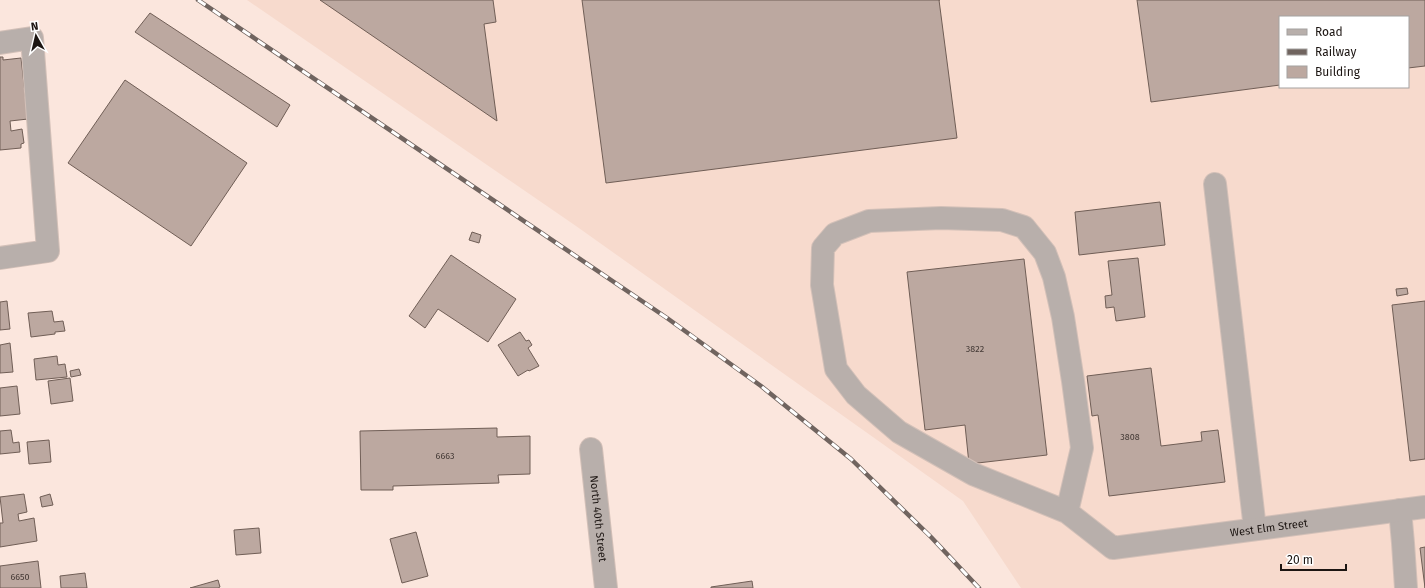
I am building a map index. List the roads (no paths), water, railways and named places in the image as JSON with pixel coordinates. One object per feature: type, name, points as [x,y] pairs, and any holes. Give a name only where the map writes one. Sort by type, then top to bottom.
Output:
[{"type":"street","points":[[0,43],[32,38],[48,251],[0,258]]},
{"type":"street","points":[[1215,184],[1255,529]]},
{"type":"street","points":[[941,218],[1002,220],[1024,227],[1045,253],[1054,277],[1063,317],[1073,381],[1082,448],[1067,512],[962,469],[899,432],[856,395],[836,369],[822,285],[823,248],[835,234],[869,220],[892,219],[941,218]]},
{"type":"street","name":"North 40th Street","points":[[591,449],[606,588]]},
{"type":"street","name":"West Elm Street","points":[[1067,512],[1113,548],[1425,507]]},
{"type":"street","points":[[1400,510],[1404,543],[1406,588]]},
{"type":"railway","points":[[198,0],[667,318],[761,386],[851,459],[931,537],[979,588]]}]
